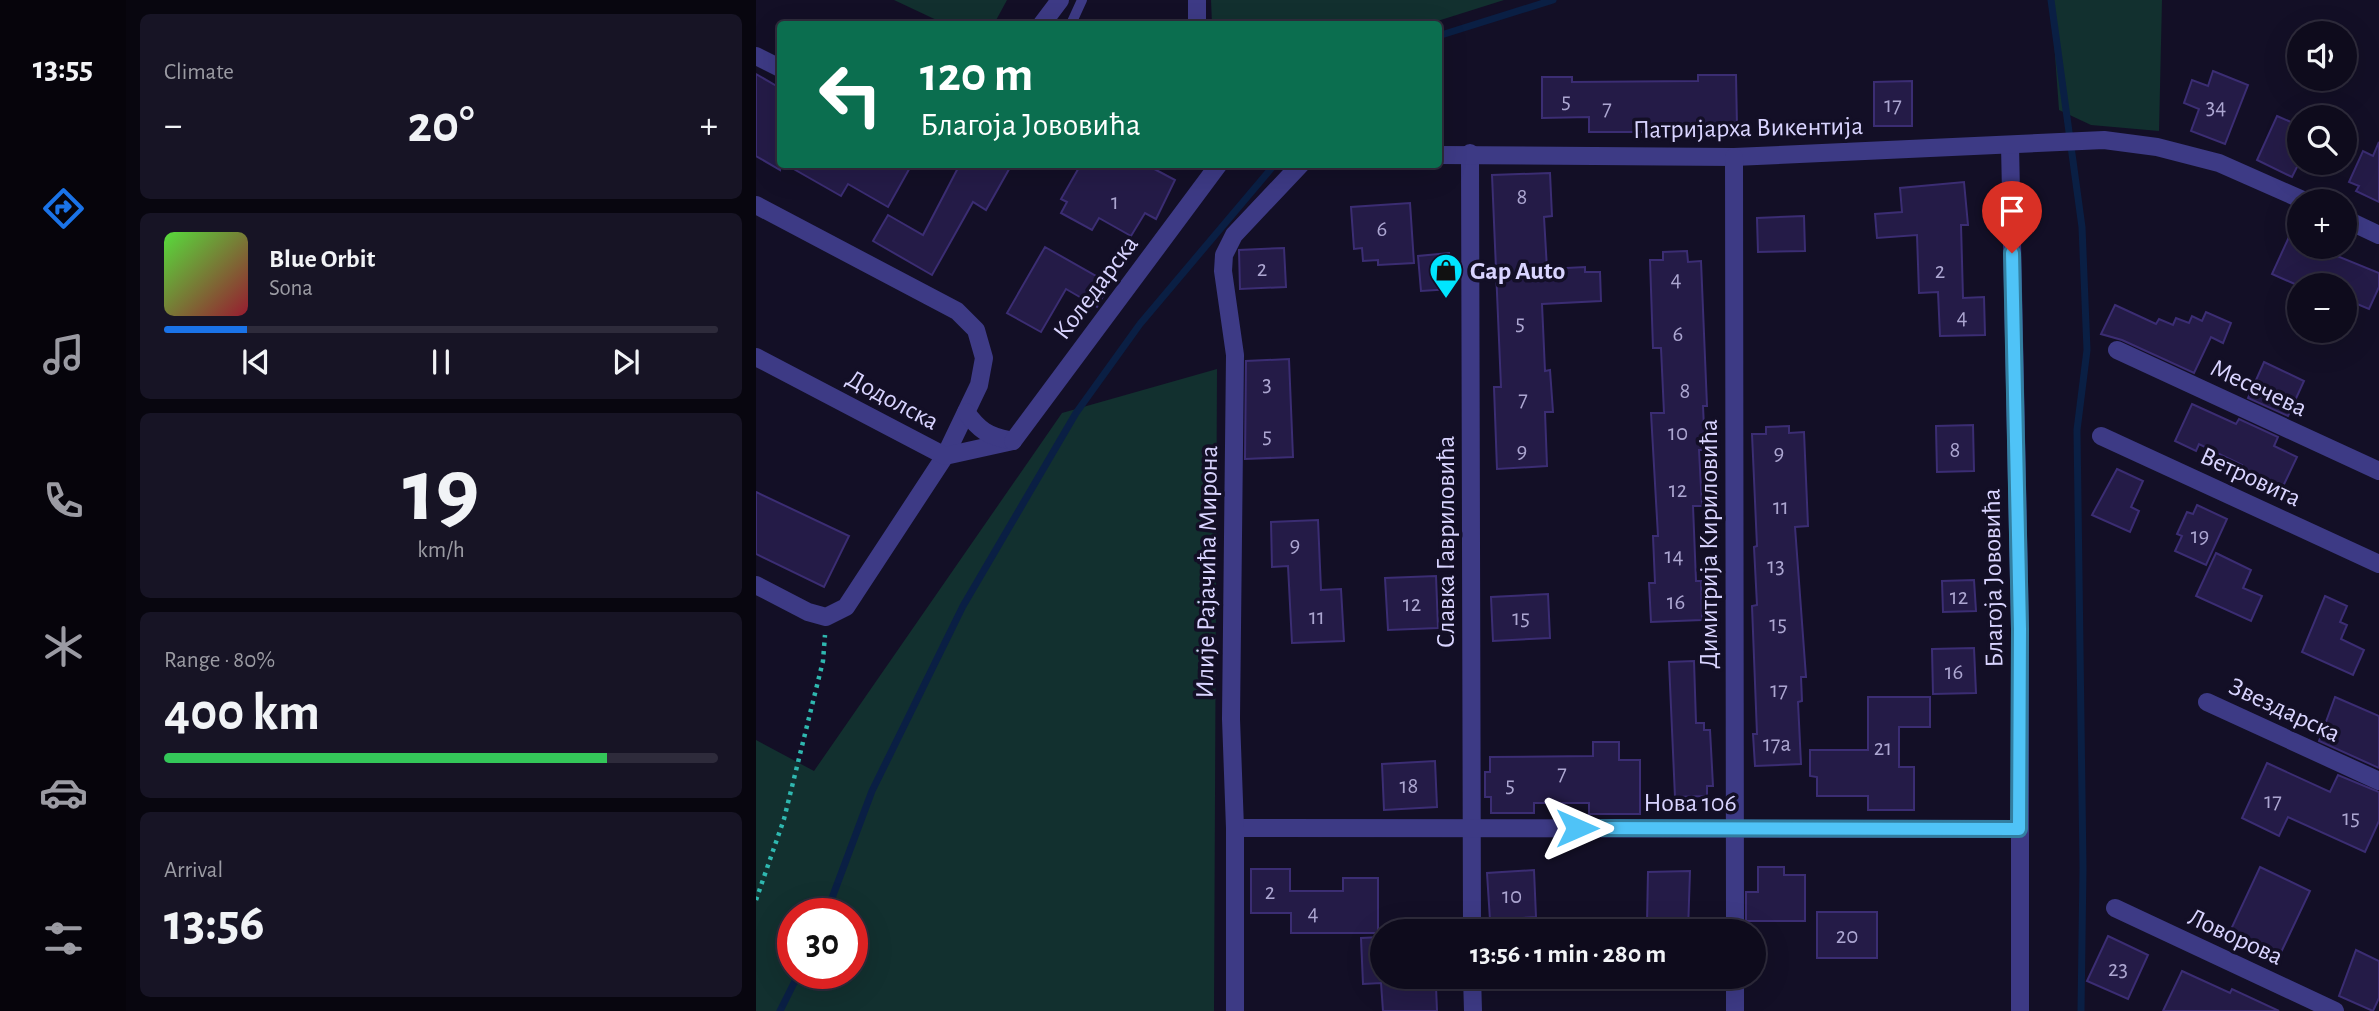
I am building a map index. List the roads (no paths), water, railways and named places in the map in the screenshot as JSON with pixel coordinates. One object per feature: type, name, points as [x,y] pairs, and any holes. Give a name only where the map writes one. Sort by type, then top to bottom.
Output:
[{"type":"street","points":[[1044,21],[1060,0]]},
{"type":"street","points":[[1197,0],[1197,21]]},
{"type":"street","points":[[756,56],[777,66]]},
{"type":"street","name":"Патријарха Викентија","points":[[1442,155],[1734,157],[2104,140],[2157,147],[2219,163],[2287,193]]},
{"type":"street","name":"Благоја Јововића","points":[[2010,145],[2020,629],[2020,1011]]},
{"type":"street","name":"Славка Гавриловића","points":[[1470,153],[1472,919]]},
{"type":"street","name":"Димитрија Кириловића","points":[[1734,157],[1735,919]]},
{"type":"street","name":"Коледарска","points":[[1013,441],[1217,168]]},
{"type":"street","name":"Илије Рајачића Мирона","points":[[1235,1011],[1235,828],[1231,719],[1235,355],[1223,271],[1224,255],[1234,235],[1297,168]]},
{"type":"street","points":[[756,205],[957,311],[976,330],[984,358],[979,385],[945,456],[846,607],[826,617],[808,612],[756,585]]},
{"type":"street","points":[[2357,225],[2379,235]]},
{"type":"street","name":"Месечева","points":[[2117,350],[2379,471]]},
{"type":"street","name":"Додолска","points":[[756,357],[945,456],[1013,441]]},
{"type":"street","points":[[966,412],[977,428],[990,436],[1013,441]]},
{"type":"street","name":"Ветровита","points":[[2101,436],[2379,564]]},
{"type":"street","name":"Звездарска","points":[[2207,702],[2379,781]]},
{"type":"street","name":"Нова 106","points":[[1235,828],[2019,829]]},
{"type":"street","name":"Ловорова","points":[[2115,908],[2335,1011]]},
{"type":"street","points":[[1472,989],[1472,1011]]},
{"type":"street","points":[[1735,989],[1735,1011]]},
{"type":"lane","points":[[1073,21],[1082,0]]},
{"type":"waterway","points":[[1442,35],[1553,0]]},
{"type":"waterway","points":[[2051,0],[2082,227],[2087,350],[2077,430],[2083,868],[2081,1011]]},
{"type":"waterway","points":[[832,898],[872,791],[963,606],[1076,413],[1140,324],[1272,168]]},
{"type":"waterway","points":[[780,1011],[791,989]]},
{"type":"place","name":"Gap Auto","points":[[1446,300]]}]
